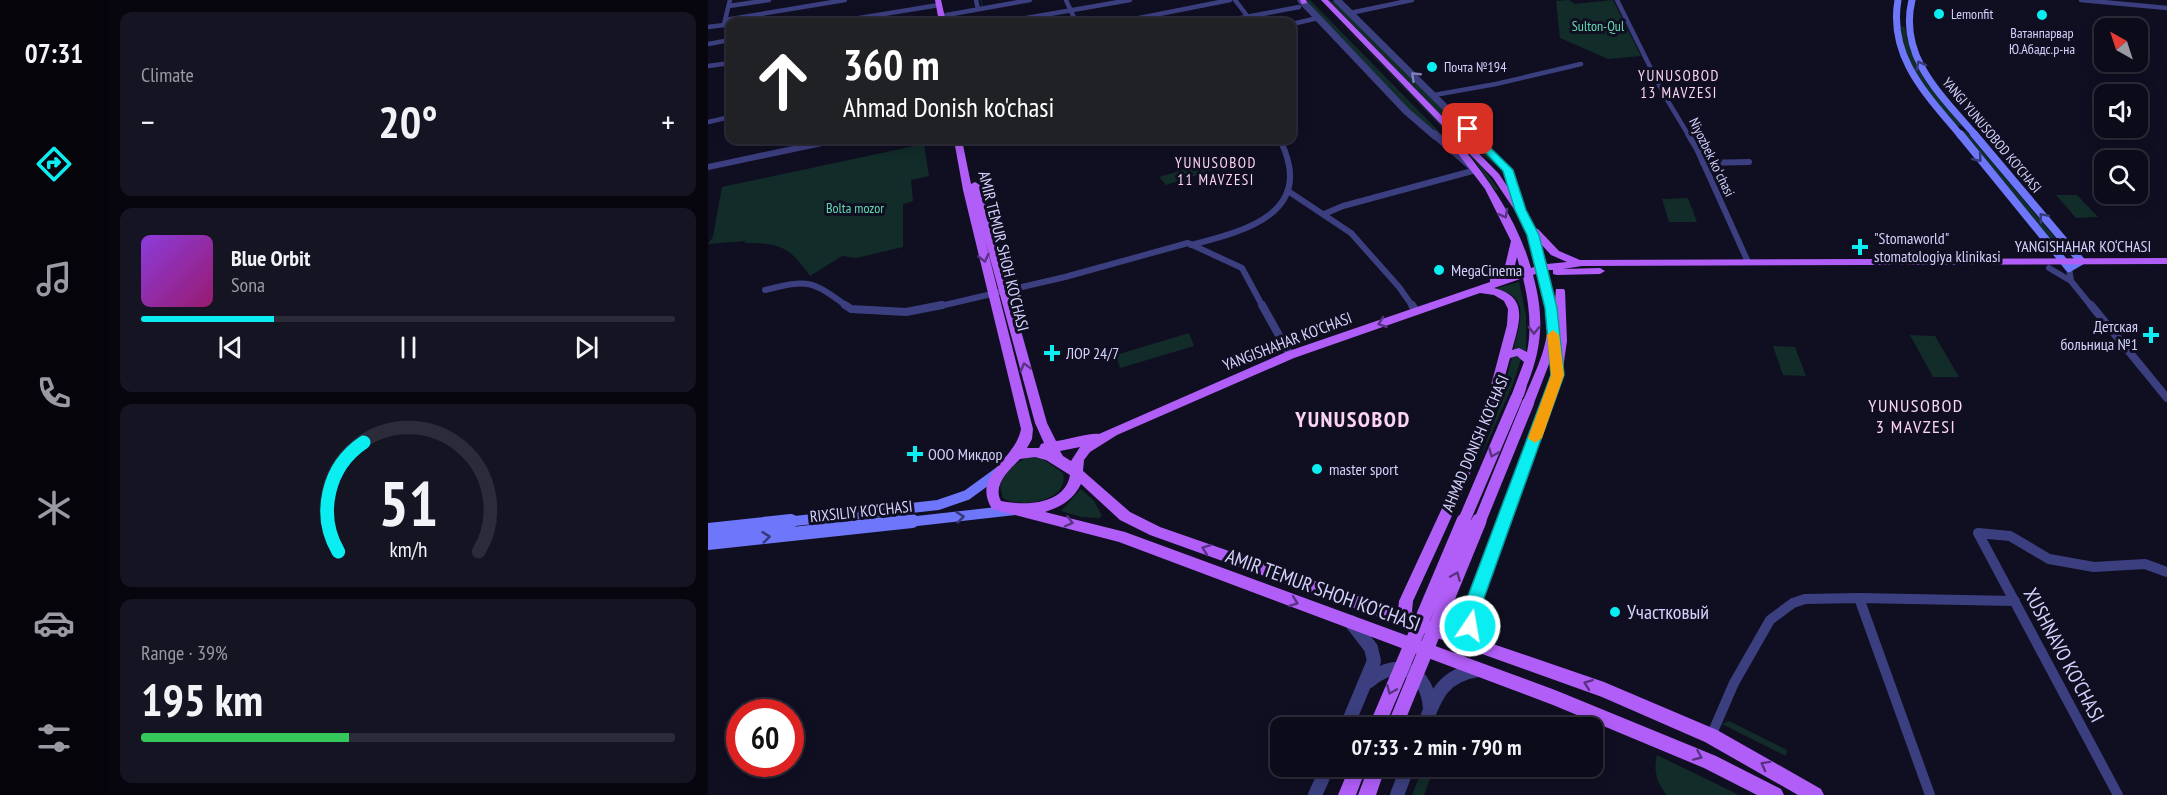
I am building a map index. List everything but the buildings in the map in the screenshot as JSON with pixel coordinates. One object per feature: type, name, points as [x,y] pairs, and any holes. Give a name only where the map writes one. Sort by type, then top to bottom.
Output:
[{"type":"main road","name":"AHMAD DONISH KO'CHASI","points":[[1314,0],[1462,151],[1476,170],[1515,238],[1526,273],[1535,327],[1522,401],[1398,717]]},
{"type":"main road","name":"AHMAD DONISH KO'CHASI","points":[[1324,0],[1508,184],[1528,224],[1551,308],[1552,331],[1549,349],[1522,401],[1381,717]]},
{"type":"main road","name":"YANGI YUNUSOBOD KO'CHASI","points":[[1898,0],[1896,24],[1900,50],[1909,70],[2066,265]]},
{"type":"main road","name":"YANGI YUNUSOBOD KO'CHASI","points":[[1912,0],[1909,25],[1912,46],[1922,70],[1965,125],[2081,261]]},
{"type":"main road","points":[[935,3],[942,18]]},
{"type":"main road","points":[[1896,24],[1909,25]]},
{"type":"main road","points":[[1952,126],[1961,129],[1965,125]]},
{"type":"main road","name":"AMIR TEMUR SHOH KO'CHASI","points":[[959,144],[998,291],[1041,423],[1058,459]]},
{"type":"main road","name":"AMIR TEMUR SHOH KO'CHASI","points":[[967,144],[1027,429],[1023,445],[993,483],[992,498],[1000,507],[1112,533],[1664,742],[1720,766],[1775,795]]},
{"type":"main road","points":[[1490,191],[1500,193],[1508,184]]},
{"type":"main road","points":[[1528,224],[1555,253],[1582,263]]},
{"type":"main road","points":[[1477,290],[1508,269],[1513,257],[1515,238]]},
{"type":"main road","name":"YANGISHAHAR KO‘CHASI","points":[[1944,265],[2049,268],[2081,261],[2167,261]]},
{"type":"main road","name":"YANGISHAHAR KO‘CHASI","points":[[1542,270],[1582,263],[1749,266],[2066,265],[2167,268]]},
{"type":"main road","name":"YANGISHAHAR KO‘CHASI","points":[[1592,271],[1749,266]]},
{"type":"main road","points":[[1477,290],[1526,273],[1542,270],[1592,271]]},
{"type":"main road","points":[[1557,375],[1552,331],[1560,291],[1567,279],[1592,271]]},
{"type":"main road","points":[[1410,622],[1405,611],[1406,600],[1475,450],[1492,404],[1515,315],[1513,303],[1499,293],[1477,290]]},
{"type":"main road","name":"YANGISHAHAR KO'CHASI","points":[[1077,475],[1076,462],[1081,453],[1113,432],[1290,355],[1477,290]]},
{"type":"main road","points":[[1496,653],[1473,633],[1470,616],[1557,375],[1561,341],[1560,291]]},
{"type":"main road","points":[[1504,356],[1519,352],[1530,361]]},
{"type":"main road","name":"YANGISHAHAR KO'CHASI","points":[[1051,446],[1070,445],[1113,432]]},
{"type":"main road","points":[[1002,469],[1020,454],[1051,446]]},
{"type":"main road","name":"AMIR TEMUR SHOH KO'CHASI","points":[[1020,454],[1042,452],[1058,459],[1124,515],[1139,523],[1496,653],[1605,690],[1711,736],[1815,795]]},
{"type":"main road","name":"RIXSILIY KO'CHASI","points":[[708,530],[949,503],[972,492],[1002,469]]},
{"type":"main road","points":[[1017,510],[1037,509],[1059,500],[1071,488],[1077,475]]},
{"type":"main road","name":"RIXSILIY KO'CHASI","points":[[708,543],[1017,510]]},
{"type":"main road","points":[[850,528],[857,521],[856,515]]},
{"type":"main road","points":[[1271,593],[1268,588],[1270,581],[1282,576]]},
{"type":"main road","points":[[1347,795],[1354,777]]},
{"type":"main road","points":[[1367,795],[1374,777]]},
{"type":"street","points":[[708,27],[724,25],[730,0]]},
{"type":"street","points":[[729,6],[769,0]]},
{"type":"street","points":[[737,18],[845,0]]},
{"type":"street","points":[[976,0],[978,9]]},
{"type":"street","points":[[946,18],[978,9],[1030,0]]},
{"type":"street","points":[[1066,0],[1074,18]]},
{"type":"street","points":[[1028,18],[1130,0]]},
{"type":"street","points":[[1139,18],[1230,0]]},
{"type":"street","points":[[1235,0],[1248,17]]},
{"type":"street","points":[[1350,13],[1412,0]]},
{"type":"street","name":"Niyozbek koʻchasi","points":[[1617,0],[1655,78],[1690,134],[1749,266]]},
{"type":"street","points":[[2081,0],[2167,8]]},
{"type":"street","name":"AHMAD DONISH KO'CHASI","points":[[1337,1],[1508,170],[1508,184]]},
{"type":"street","points":[[856,18],[935,3]]},
{"type":"street","points":[[1242,18],[1302,3]]},
{"type":"street","name":"AHMAD DONISH KO'CHASI","points":[[1302,3],[1406,111],[1476,170]]},
{"type":"street","points":[[1296,23],[1318,18]]},
{"type":"street","points":[[708,44],[726,41]]},
{"type":"street","points":[[708,66],[726,64]]},
{"type":"street","points":[[1434,95],[1496,84],[1581,64]]},
{"type":"street","points":[[708,122],[726,118]]},
{"type":"street","points":[[708,167],[817,144]]},
{"type":"street","points":[[1191,245],[1244,230],[1259,224],[1272,213],[1288,191],[1290,159],[1282,144]]},
{"type":"street","points":[[1703,163],[1749,162]]},
{"type":"street","points":[[1324,214],[1343,206],[1476,170]]},
{"type":"street","points":[[1288,191],[1342,226],[1362,244],[1416,311]]},
{"type":"street","points":[[765,290],[798,282],[820,287],[851,309],[888,312],[929,308],[1065,277],[1188,243],[1242,268],[1290,355]]},
{"type":"street","points":[[2066,265],[2071,280],[2167,399]]},
{"type":"street","points":[[2049,268],[2071,280]]},
{"type":"street","name":"XUSHNAVO KO'CHASI","points":[[2118,795],[1978,533],[2007,534],[2049,559],[2094,567],[2145,564],[2167,572]]},
{"type":"street","points":[[1859,598],[1930,795]]},
{"type":"street","points":[[1711,736],[1734,683],[1770,620],[1793,603],[1804,599],[1859,598],[2015,601]]},
{"type":"street","points":[[1351,622],[1371,648],[1374,665],[1351,717]]},
{"type":"street","points":[[1364,688],[1371,678],[1382,672],[1395,668],[1409,669],[1419,676],[1426,686],[1430,697],[1430,709]]},
{"type":"street","points":[[1427,717],[1438,690],[1446,681],[1461,673],[1478,670]]},
{"type":"street","points":[[1315,795],[1323,777]]},
{"type":"street","points":[[1397,795],[1404,777]]},
{"type":"green space","points":[[1306,0],[1310,0],[1459,152],[1403,106]]},
{"type":"green space","points":[[1318,0],[1477,160],[1499,190],[1495,190],[1475,161]]},
{"type":"green space","points":[[1328,0],[1335,2],[1506,172],[1479,153]]},
{"type":"green space","name":"Sulton-Qul","points":[[1569,0],[1575,4],[1613,0],[1641,56],[1608,59],[1560,38],[1556,1]]},
{"type":"green space","points":[[1899,26],[1905,27],[1913,57],[1920,69],[1962,126],[1955,126],[1920,80],[1908,55]]},
{"type":"green space","points":[[1961,131],[1966,131],[2067,252],[2057,248]]},
{"type":"green space","name":"Bolta mozor","points":[[924,144],[929,176],[911,180],[913,201],[903,204],[903,247],[856,258],[842,256],[810,276],[796,258],[783,248],[767,244],[744,243],[746,241],[708,244],[713,237],[722,187]]},
{"type":"green space","points":[[1210,162],[1216,169],[1166,185],[1159,177]]},
{"type":"green space","points":[[2056,195],[2077,195],[2098,217],[2076,218]]},
{"type":"green space","points":[[1688,198],[1697,222],[1669,222],[1662,199]]},
{"type":"green space","points":[[1519,282],[1526,315],[1526,351],[1514,349],[1520,319],[1519,303],[1506,292],[1493,289]]},
{"type":"green space","points":[[1189,333],[1194,346],[1120,368],[1116,355]]},
{"type":"green space","points":[[1910,335],[1935,336],[1959,377],[1933,377]]},
{"type":"green space","points":[[1773,346],[1795,347],[1806,376],[1783,375]]},
{"type":"green space","points":[[1515,356],[1521,359],[1513,384],[1478,464],[1497,413],[1512,358]]},
{"type":"green space","points":[[1037,455],[1063,473],[1063,483],[1059,490],[1052,496],[1031,502],[1021,503],[1003,498],[1000,486],[1006,474],[1019,462]]},
{"type":"green space","points":[[1081,489],[1094,501],[1102,516],[1099,518],[1081,517],[1061,511]]},
{"type":"green space","points":[[1729,721],[1787,750],[1786,756],[1722,724]]},
{"type":"green space","points":[[1657,755],[1739,795],[1667,795],[1657,776],[1655,766]]},
{"type":"green space","points":[[1419,777],[1431,777],[1424,795],[1412,795]]},
{"type":"waterway","points":[[981,0],[983,8]]},
{"type":"slow traffic","points":[[1535,438],[1557,375],[1553,335]]},
{"type":"place","name":"Lemonfit","points":[[1939,14]]},
{"type":"place","name":"Ватанпарвар Ю.Абадс.р-на","points":[[2042,15]]},
{"type":"place","name":"Почта №194","points":[[1432,67]]},
{"type":"place","name":"\"Stomaworld\" stomatologiya klinikasi","points":[[1860,247]]},
{"type":"place","name":"MegaCinema","points":[[1439,270]]},
{"type":"place","name":"Детская больница №1","points":[[2151,335]]},
{"type":"place","name":"ЛОР 24/7","points":[[1052,353]]},
{"type":"place","name":"ООО Микдор","points":[[915,454]]},
{"type":"place","name":"master sport","points":[[1317,469]]},
{"type":"place","name":"Участковый","points":[[1615,612]]},
{"type":"district","name":"YUNUSOBOD 13 MAVZESI","points":[[1679,84]]},
{"type":"district","name":"YUNUSOBOD 11 MAVZESI","points":[[1216,170]]},
{"type":"district","name":"YUNUSOBOD 3 MAVZESI","points":[[1916,415]]},
{"type":"district","name":"YUNUSOBOD","points":[[1353,419]]},
{"type":"route","points":[[1468,129],[1508,170],[1521,210],[1533,235],[1551,308],[1557,375],[1470,612],[1470,626]]}]
